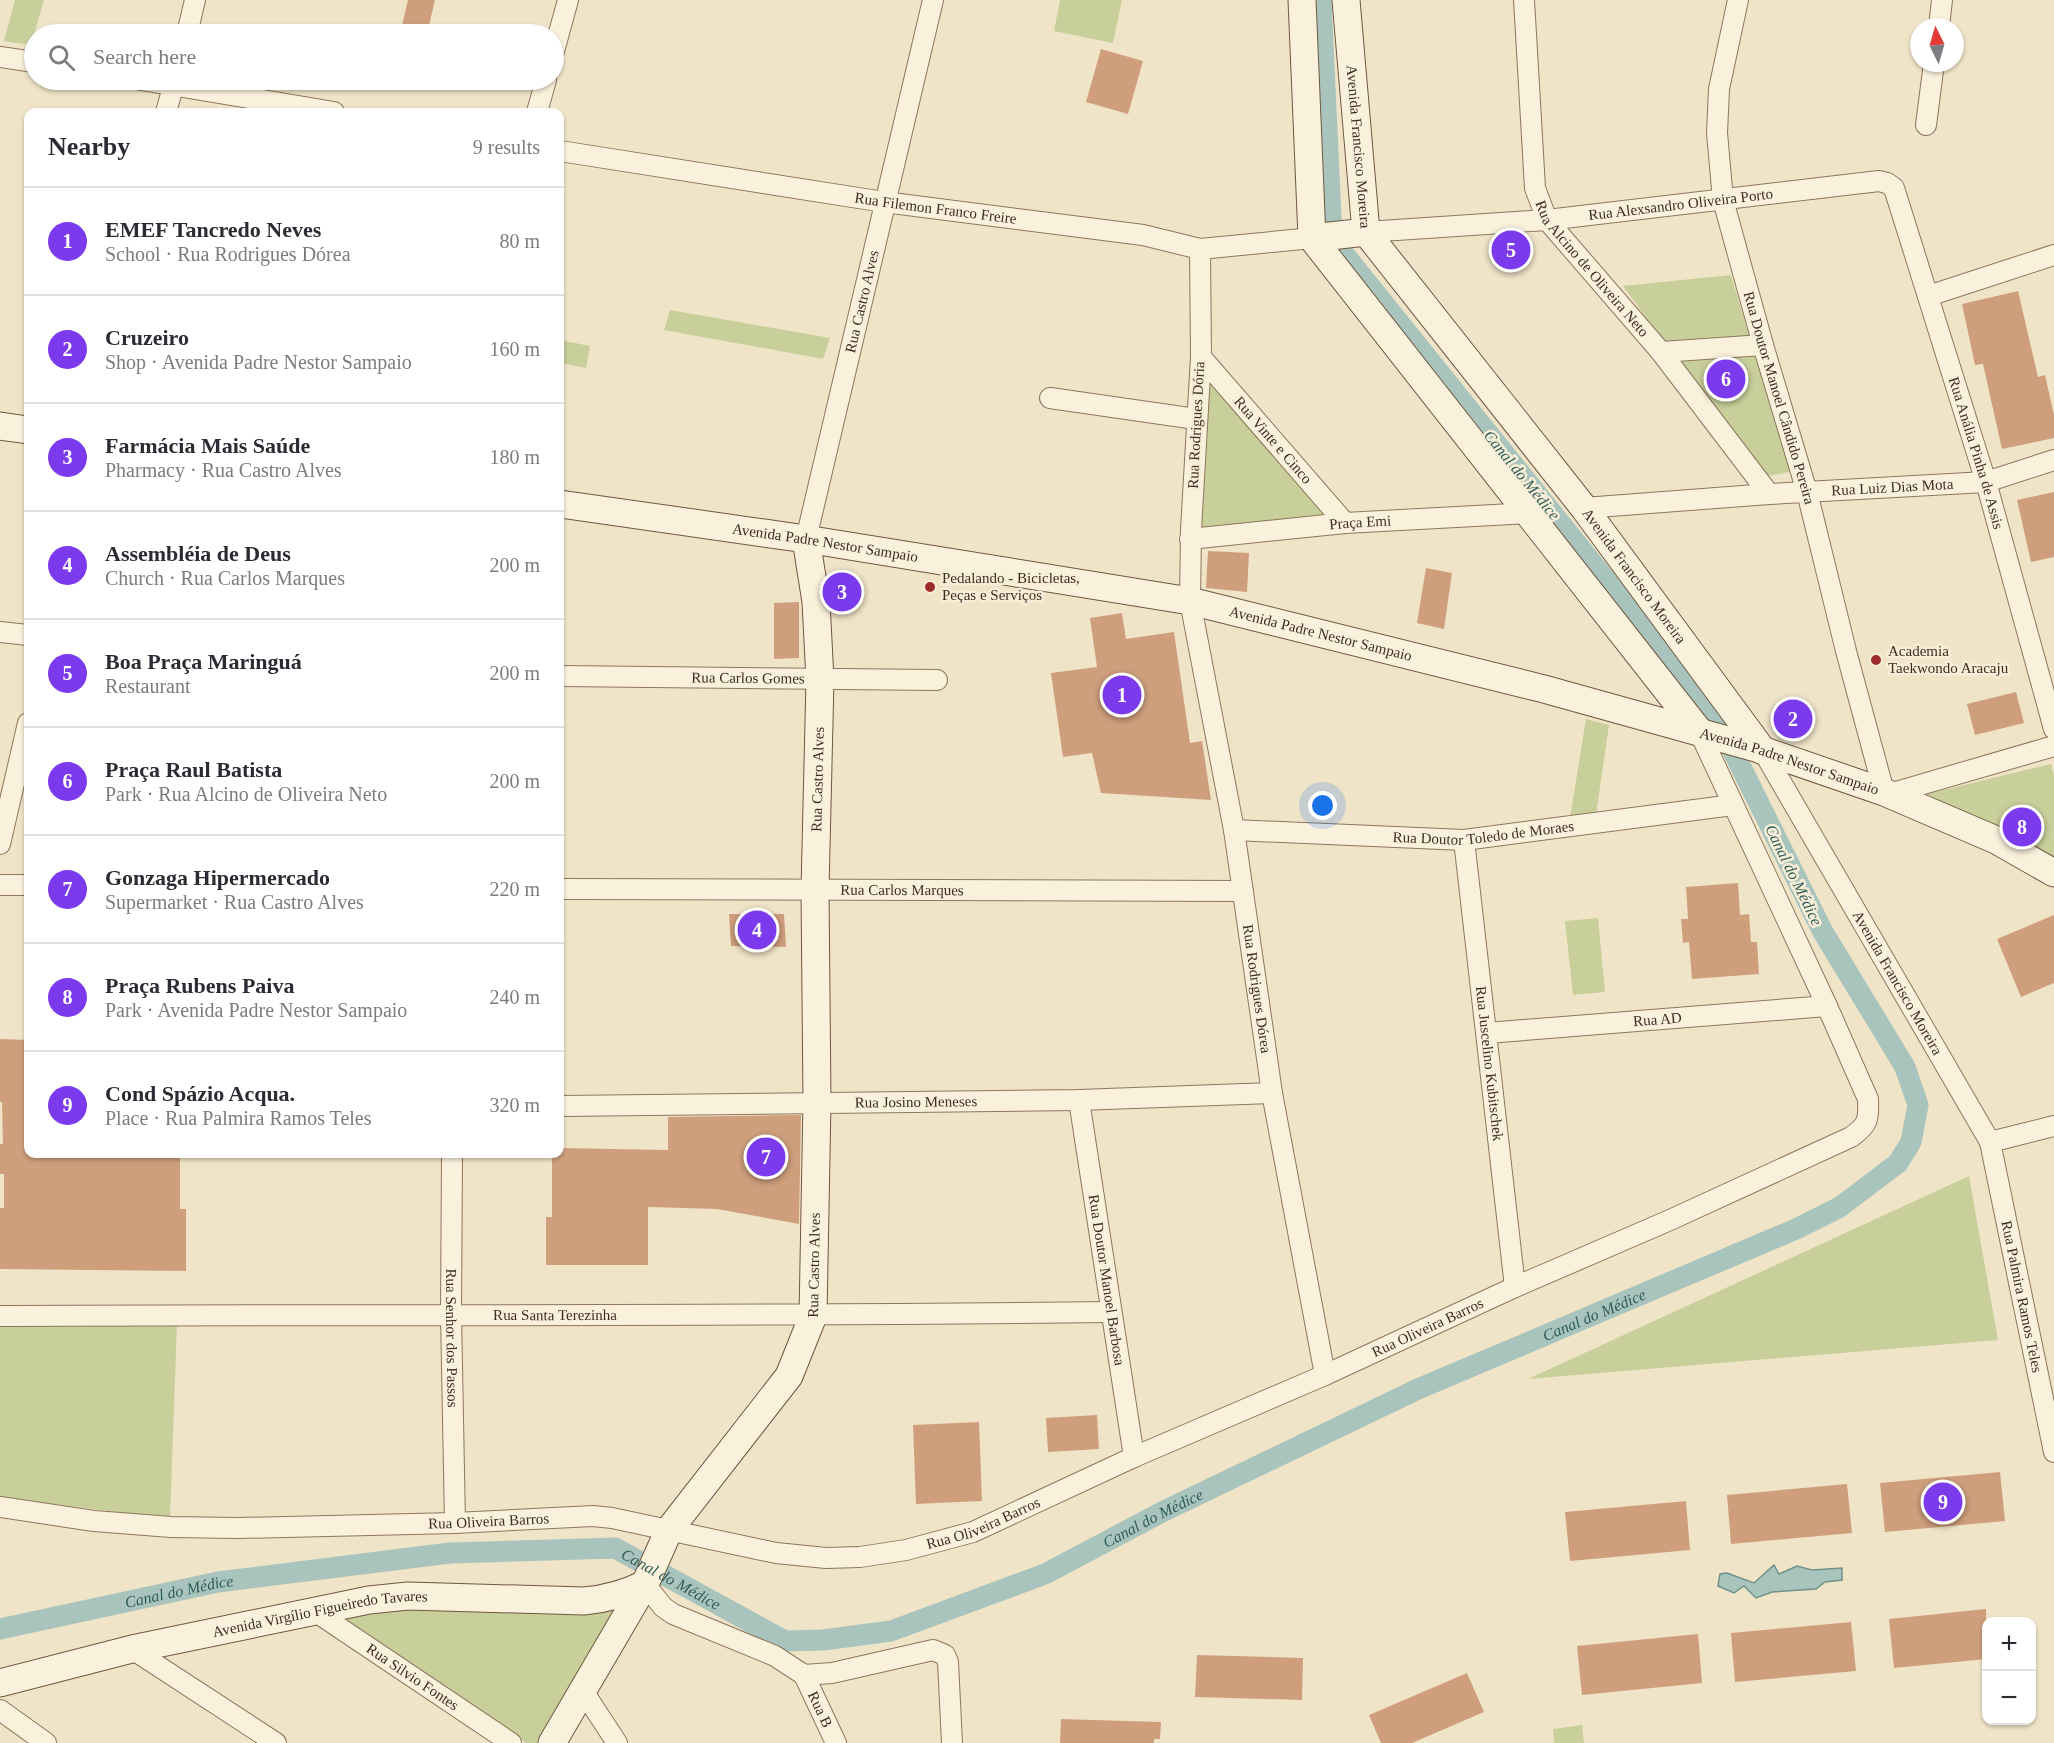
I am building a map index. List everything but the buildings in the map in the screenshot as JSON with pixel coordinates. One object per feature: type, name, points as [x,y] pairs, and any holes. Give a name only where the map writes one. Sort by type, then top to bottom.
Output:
[{"type":"street","points":[[189,24],[195,0]]},
{"type":"street","points":[[561,24],[568,0]]},
{"type":"street","name":"Rua Castro Alves","points":[[552,1743],[646,1581],[668,1534],[789,1376],[813,1316],[818,1102],[815,890],[820,680],[816,602],[806,539],[933,0]]},
{"type":"street","points":[[1302,0],[1314,238],[1703,732],[1733,805],[1827,1006]]},
{"type":"street","name":"Avenida Francisco Moreira","points":[[1346,0],[1364,232],[1584,508],[1759,749],[1990,1142]]},
{"type":"street","name":"Rua Alcino de Oliveira Neto","points":[[1524,0],[1535,188],[1547,220],[1661,352],[1769,494]]},
{"type":"street","name":"Rua Doutor Manoel Cândido Pereira","points":[[1738,0],[1719,89],[1717,133],[1723,200],[1807,492],[1846,651],[1887,793]]},
{"type":"street","points":[[1940,18],[1942,0]]},
{"type":"street","points":[[0,57],[24,61]]},
{"type":"street","points":[[1926,125],[1933,72]]},
{"type":"street","points":[[167,108],[173,90]]},
{"type":"street","points":[[217,90],[313,108]]},
{"type":"street","points":[[538,108],[543,90]]},
{"type":"street","name":"Rua Filemon Franco Freire","points":[[564,152],[884,202],[1143,235],[1200,249],[1314,238]]},
{"type":"street","name":"Rua Alexsandro Oliveira Porto","points":[[1364,232],[1547,220],[1879,181],[1887,183]]},
{"type":"street","name":"Rua Anália Pinha de Assis","points":[[1887,183],[1894,188],[1986,482],[2045,658],[2054,729]]},
{"type":"street","points":[[1314,238],[1364,232]]},
{"type":"street","name":"Rua Rodrigues Dória","points":[[1190,601],[1196,419],[1201,357],[1200,249]]},
{"type":"street","points":[[1929,296],[2054,255]]},
{"type":"street","points":[[1661,352],[1763,345]]},
{"type":"street","name":"Rua Vinte e Cinco","points":[[1201,357],[1345,523]]},
{"type":"street","points":[[1050,398],[1196,419]]},
{"type":"street","points":[[0,426],[24,429]]},
{"type":"street","name":"Rua Luiz Dias Mota","points":[[1584,508],[1769,494],[1986,482],[2054,460]]},
{"type":"street","name":"Avenida Padre Nestor Sampaio","points":[[564,505],[806,539],[1190,601],[1544,689],[1759,749],[1887,793],[1996,840],[2054,873]]},
{"type":"street","name":"Praça Emi","points":[[1191,539],[1345,523],[1529,513]]},
{"type":"street","name":"Rua Rodrigues Dórea","points":[[1190,601],[1234,830],[1272,1093],[1325,1375]]},
{"type":"street","points":[[0,632],[24,635]]},
{"type":"street","name":"Rua Carlos Gomes","points":[[564,676],[937,680]]},
{"type":"street","points":[[0,844],[24,740]]},
{"type":"street","points":[[1887,793],[2054,746]]},
{"type":"street","name":"Rua Doutor Toledo de Moraes","points":[[1234,830],[1464,840],[1733,805]]},
{"type":"street","name":"Rua Juscelino Kubitschek","points":[[1464,840],[1515,1287]]},
{"type":"street","points":[[0,885],[24,885]]},
{"type":"street","name":"Rua Carlos Marques","points":[[564,889],[1244,891]]},
{"type":"street","name":"Rua AD","points":[[1487,1033],[1827,1006]]},
{"type":"street","name":"Rua Oliveira Barros","points":[[0,1507],[94,1521],[171,1527],[455,1524],[593,1516],[612,1518],[668,1534],[776,1553],[826,1558],[860,1557],[906,1550],[973,1532],[1134,1457],[1325,1375],[1515,1287],[1670,1220],[1851,1137],[1866,1124],[1868,1099],[1827,1006]]},
{"type":"street","name":"Rua Josino Meneses","points":[[564,1106],[1079,1100],[1272,1093]]},
{"type":"street","name":"Rua Doutor Manoel Barbosa","points":[[1079,1100],[1134,1457]]},
{"type":"street","points":[[1990,1142],[2054,1126]]},
{"type":"street","name":"Rua Palmira Ramos Teles","points":[[1990,1142],[2054,1452]]},
{"type":"street","name":"Rua Senhor dos Passos","points":[[452,1158],[451,1314],[455,1524]]},
{"type":"street","name":"Rua Santa Terezinha","points":[[0,1316],[451,1314],[813,1316],[1110,1312]]},
{"type":"street","points":[[646,1581],[663,1607],[673,1614],[775,1656],[804,1675],[832,1673],[933,1650],[945,1655],[948,1662],[952,1743]]},
{"type":"street","name":"Avenida Virgílio Figueiredo Tavares","points":[[0,1683],[132,1649],[369,1600],[408,1596],[584,1601],[606,1599],[626,1593],[646,1581]]},
{"type":"street","name":"Rua Silvio Fontes","points":[[313,1610],[511,1743]]},
{"type":"street","points":[[132,1649],[276,1743]]},
{"type":"street","name":"Rua B","points":[[804,1675],[836,1743]]},
{"type":"street","points":[[583,1691],[617,1743]]},
{"type":"street","points":[[0,1710],[46,1743]]},
{"type":"green space","points":[[15,0],[44,0],[37,24],[24,24],[24,44],[4,41]]},
{"type":"green space","points":[[1060,0],[1122,0],[1113,43],[1054,31]]},
{"type":"green space","points":[[1731,275],[1790,472],[1762,477],[1623,286]]},
{"type":"green space","points":[[670,310],[830,338],[823,359],[664,330]]},
{"type":"green space","points":[[564,341],[590,346],[586,368],[564,364]]},
{"type":"green space","points":[[1208,378],[1330,516],[1200,531]]},
{"type":"green space","points":[[1586,719],[1609,725],[1596,815],[1570,818]]},
{"type":"green space","points":[[2051,764],[2054,775],[2054,859],[1927,794]]},
{"type":"green space","points":[[1598,918],[1605,992],[1573,995],[1565,921]]},
{"type":"green space","points":[[1969,1176],[1998,1340],[1528,1379]]},
{"type":"green space","points":[[0,1324],[177,1324],[170,1519],[0,1497]]},
{"type":"green space","points":[[371,1605],[591,1612],[619,1610],[539,1743],[526,1743],[333,1613]]},
{"type":"green space","points":[[1582,1725],[1584,1743],[1554,1743],[1553,1729]]},
{"type":"water","points":[[1774,1565],[1779,1574],[1797,1566],[1812,1570],[1842,1568],[1842,1580],[1825,1582],[1816,1589],[1772,1592],[1756,1598],[1744,1586],[1734,1593],[1718,1586],[1720,1574],[1727,1573],[1754,1583]]},
{"type":"waterway","name":"Canal do Médice","points":[[0,1629],[218,1582],[450,1553],[615,1548],[785,1641],[823,1640],[891,1631],[1045,1574],[1162,1512],[1418,1389],[1796,1229],[1840,1207],[1898,1163],[1911,1142],[1918,1105],[1905,1067],[1823,932],[1716,717],[1332,239],[1321,0]]},
{"type":"place","name":"Boa Praça Maringuá","points":[[1511,250]]},
{"type":"place","name":"Praça Raul Batista","points":[[1726,379]]},
{"type":"place","name":"Pedalando - Bicicletas, Peças e Serviços","points":[[930,587]]},
{"type":"place","name":"Farmácia Mais Saúde","points":[[842,592]]},
{"type":"place","name":"Academia Taekwondo Aracaju","points":[[1876,660]]},
{"type":"place","name":"EMEF Tancredo Neves","points":[[1122,695]]},
{"type":"place","name":"Cruzeiro","points":[[1793,719]]},
{"type":"place","name":"Praça Rubens Paiva","points":[[2022,827]]},
{"type":"place","name":"Assembléia de Deus","points":[[757,930]]},
{"type":"place","name":"Gonzaga Hipermercado","points":[[766,1157]]},
{"type":"place","name":"Cond Spázio Acqua.","points":[[1943,1502]]}]
